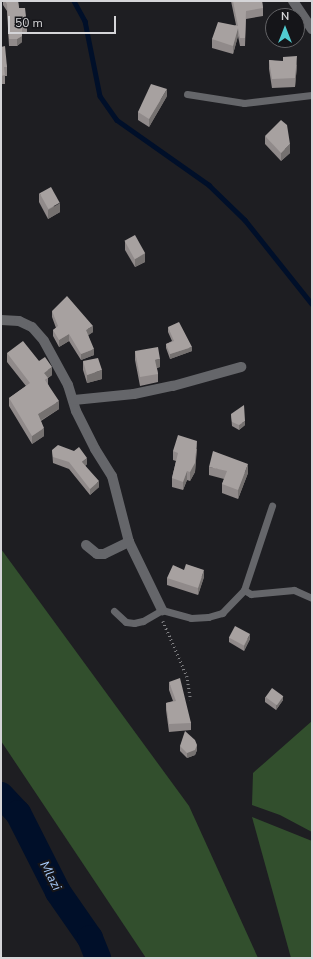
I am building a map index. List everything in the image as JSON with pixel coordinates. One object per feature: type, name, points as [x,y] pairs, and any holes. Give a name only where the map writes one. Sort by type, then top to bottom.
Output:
[{"type":"street","points":[[293,1],[312,29]]},
{"type":"street","points":[[1,320],[19,321],[32,327],[44,341],[74,400],[76,411],[95,449],[112,476],[129,542],[162,610]]},
{"type":"street","points":[[74,400],[134,394],[173,386],[241,367]]},
{"type":"street","points":[[86,544],[97,554],[104,554],[129,542]]},
{"type":"lane","points":[[187,94],[244,103],[312,95]]},
{"type":"lane","points":[[114,611],[126,622],[134,623],[143,621],[162,610],[179,616],[208,617],[222,613],[244,590],[272,506]]},
{"type":"lane","points":[[244,590],[251,594],[294,590],[312,598]]},
{"type":"path","points":[[162,610],[165,627],[187,676],[191,700]]},
{"type":"green space","points":[[1,549],[189,806],[258,958],[146,958],[1,741]]},
{"type":"green space","points":[[312,721],[312,832],[280,815],[252,805],[253,773]]},
{"type":"green space","points":[[252,817],[312,841],[312,958],[291,958]]},
{"type":"building","points":[[5,1],[18,1],[19,8],[25,8],[27,25],[22,25],[22,36],[17,39],[9,39],[7,4]]},
{"type":"building","points":[[233,1],[262,1],[263,8],[246,11],[245,38],[240,38],[238,28],[233,46],[212,39],[218,22],[238,26]]},
{"type":"building","points":[[5,46],[7,67],[4,67],[5,75],[1,76],[1,47]]},
{"type":"building","points":[[297,56],[295,78],[272,79],[269,60],[283,61],[283,57]]},
{"type":"building","points":[[151,84],[167,89],[149,119],[138,112]]},
{"type":"building","points":[[281,120],[287,125],[290,144],[281,153],[265,136]]},
{"type":"building","points":[[51,187],[60,203],[48,209],[40,193]]},
{"type":"building","points":[[135,235],[145,253],[135,259],[125,241]]},
{"type":"building","points":[[67,296],[93,326],[86,330],[94,349],[81,354],[69,334],[59,340],[53,330],[58,326],[52,311]]},
{"type":"building","points":[[179,322],[192,347],[170,354],[166,344],[174,341],[168,327]]},
{"type":"building","points":[[23,341],[39,361],[45,357],[52,367],[44,373],[48,378],[45,380],[59,401],[38,414],[44,428],[32,436],[9,398],[30,383],[7,353]]},
{"type":"building","points":[[158,347],[160,359],[155,360],[158,374],[140,377],[135,351]]},
{"type":"building","points":[[98,358],[102,370],[87,375],[83,361]]},
{"type":"building","points":[[244,405],[245,421],[239,425],[232,422],[231,414]]},
{"type":"building","points":[[178,435],[197,441],[195,463],[190,472],[187,471],[183,482],[172,478],[178,453],[173,451]]},
{"type":"building","points":[[58,445],[74,451],[79,447],[87,458],[82,462],[99,481],[90,489],[69,462],[53,457],[52,450]]},
{"type":"building","points":[[213,451],[248,464],[238,490],[222,484],[227,471],[209,467]]},
{"type":"building","points":[[186,564],[204,570],[198,588],[167,578],[173,565],[184,570]]},
{"type":"building","points":[[235,626],[250,634],[244,645],[229,637]]},
{"type":"building","points":[[180,678],[191,723],[169,724],[166,703],[176,701],[169,682]]},
{"type":"building","points":[[272,688],[283,696],[277,705],[266,697]]},
{"type":"building","points":[[185,731],[195,740],[197,745],[195,750],[187,753],[180,746]]},
{"type":"waterway","points":[[74,1],[85,21],[100,96],[117,120],[209,185],[245,220],[312,304]]},
{"type":"waterway","name":"Mlazi","points":[[1,795],[18,813],[58,892],[90,938],[98,958]]}]
